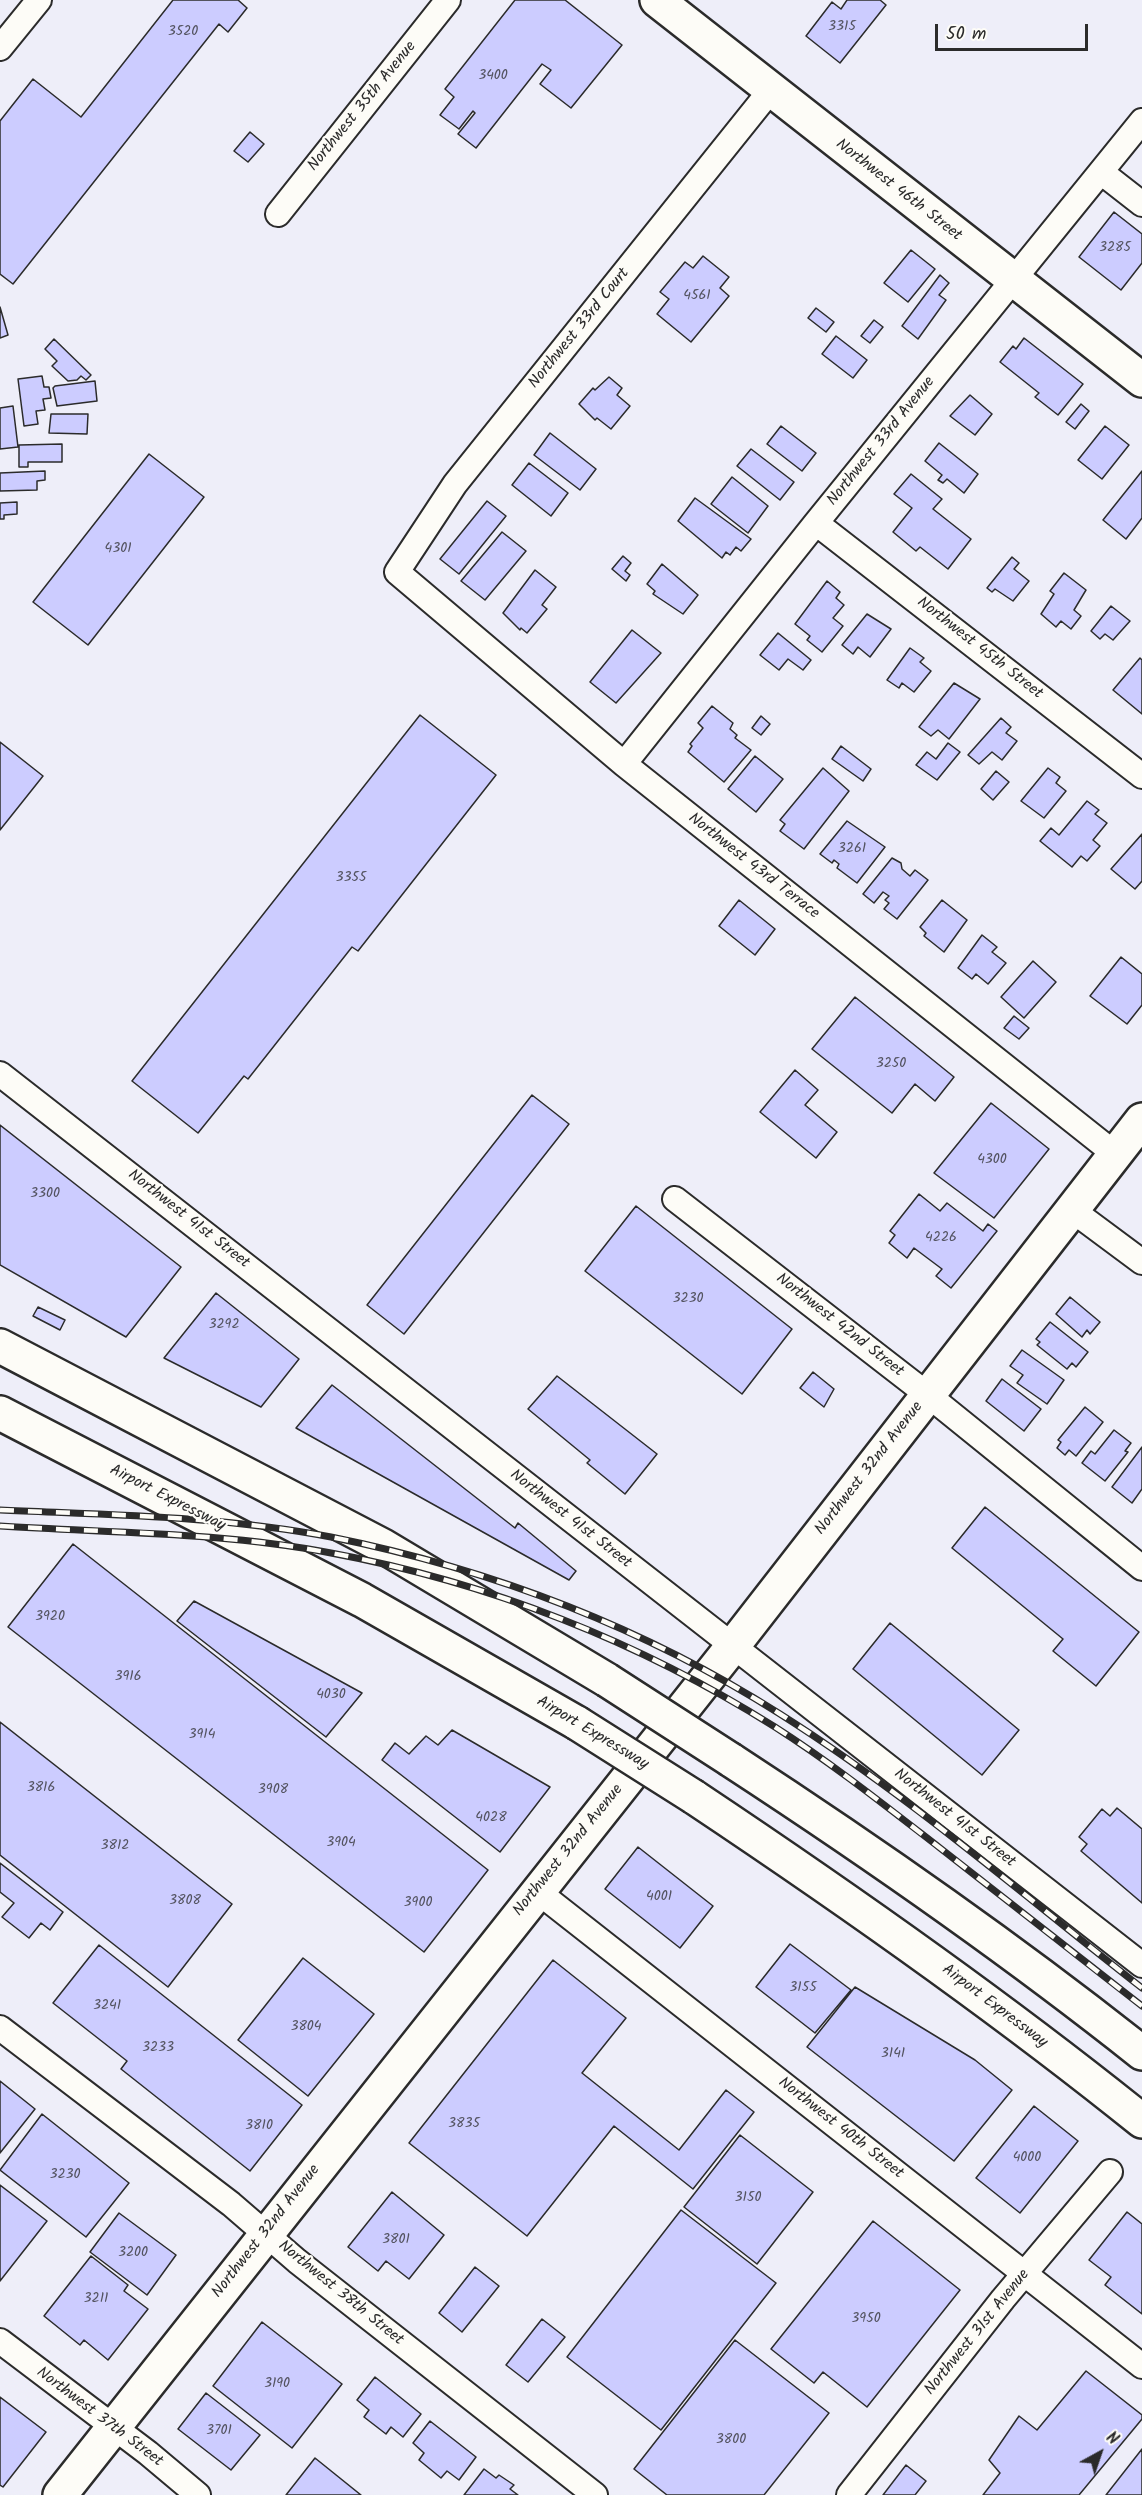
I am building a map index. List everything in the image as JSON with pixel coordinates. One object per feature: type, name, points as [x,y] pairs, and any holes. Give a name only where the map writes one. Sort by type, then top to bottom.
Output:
[{"type":"main road","name":"Northwest 46th Street","points":[[657,0],[770,91],[1142,380]]},
{"type":"main road","name":"Northwest 32nd Avenue","points":[[60,2495],[732,1647],[1142,1120]]},
{"type":"main road","points":[[0,1346],[383,1546],[607,1680],[868,1851],[1142,2053]]},
{"type":"main road","name":"Airport Expressway","points":[[0,1413],[362,1600],[578,1723],[812,1876],[969,1987],[1142,2121]]},
{"type":"street","points":[[0,48],[39,0]]},
{"type":"street","name":"Northwest 35th Avenue","points":[[278,214],[448,0]]},
{"type":"street","name":"Northwest 33rd Court","points":[[397,572],[455,484],[770,91]]},
{"type":"street","name":"Northwest 33rd Avenue","points":[[624,764],[1142,121]]},
{"type":"street","points":[[1101,172],[1142,204]]},
{"type":"street","name":"Northwest 45th Street","points":[[816,523],[1142,776]]},
{"type":"street","name":"Northwest 43rd Terrace","points":[[397,572],[624,764],[1116,1154]]},
{"type":"street","name":"Northwest 41st Street","points":[[0,1074],[1142,1965]]},
{"type":"street","name":"Northwest 42nd Street","points":[[675,1199],[928,1395],[1142,1568]]},
{"type":"street","points":[[1072,1210],[1142,1262]]},
{"type":"street","name":"Northwest 40th Street","points":[[537,1891],[1142,2367]]},
{"type":"street","name":"Northwest 38th Street","points":[[0,2028],[595,2495]]},
{"type":"street","name":"Northwest 31st Avenue","points":[[849,2495],[1025,2274],[1110,2172]]},
{"type":"street","name":"Northwest 37th Street","points":[[0,2341],[114,2427],[198,2495]]},
{"type":"building","points":[[173,0],[238,0],[247,8],[228,32],[219,24],[13,284],[0,274],[0,121],[33,79],[81,117]]},
{"type":"building","points":[[515,0],[565,0],[622,45],[571,108],[540,84],[551,70],[542,64],[476,148],[458,134],[475,113],[473,111],[459,129],[440,115],[454,97],[445,89]]},
{"type":"building","points":[[847,0],[880,0],[886,5],[840,63],[806,36],[832,2],[841,9]]},
{"type":"building","points":[[250,132],[264,144],[248,162],[234,151]]},
{"type":"building","points":[[1114,212],[1142,234],[1142,263],[1121,290],[1079,257]]},
{"type":"building","points":[[911,250],[935,269],[908,302],[884,283]]},
{"type":"building","points":[[703,256],[729,277],[720,288],[729,296],[691,342],[657,314],[669,299],[660,292],[685,262],[693,268]]},
{"type":"building","points":[[940,275],[949,283],[939,295],[946,300],[918,339],[902,326]]},
{"type":"building","points":[[0,307],[8,335],[0,338]]},
{"type":"building","points":[[816,308],[834,322],[826,332],[808,318]]},
{"type":"building","points":[[874,320],[883,327],[870,343],[861,336]]},
{"type":"building","points":[[836,336],[867,360],[853,378],[822,354]]},
{"type":"building","points":[[1024,338],[1083,384],[1058,415],[1035,397],[1039,393],[1000,362],[1013,346],[1016,349]]},
{"type":"building","points":[[54,339],[91,375],[86,380],[81,376],[77,380],[68,381],[52,366],[57,361],[45,349]]},
{"type":"building","points":[[42,376],[44,387],[49,387],[51,398],[43,399],[45,410],[36,411],[38,424],[24,426],[18,379]]},
{"type":"building","points":[[609,377],[622,388],[617,395],[630,406],[611,429],[597,418],[595,420],[579,404],[593,388],[595,390]]},
{"type":"building","points":[[95,381],[97,401],[57,406],[53,388],[55,386]]},
{"type":"building","points":[[970,395],[992,414],[975,435],[950,416]]},
{"type":"building","points":[[1081,404],[1089,411],[1075,429],[1066,422]]},
{"type":"building","points":[[13,406],[18,447],[0,449],[0,408]]},
{"type":"building","points":[[51,414],[88,414],[87,434],[49,433]]},
{"type":"building","points":[[781,426],[816,453],[802,471],[767,444]]},
{"type":"building","points":[[1105,426],[1129,445],[1102,479],[1078,460]]},
{"type":"building","points":[[550,433],[596,469],[580,490],[534,455]]},
{"type":"building","points":[[939,443],[978,474],[964,493],[947,479],[943,483],[938,480],[942,475],[925,461]]},
{"type":"building","points":[[62,444],[62,462],[28,462],[28,467],[19,467],[19,445]]},
{"type":"building","points":[[751,449],[794,482],[780,500],[737,466]]},
{"type":"building","points":[[149,454],[204,497],[88,645],[33,602]]},
{"type":"building","points":[[529,463],[568,493],[551,516],[512,485]]},
{"type":"building","points":[[45,471],[45,480],[37,481],[37,490],[0,491],[0,473]]},
{"type":"building","points":[[1142,471],[1142,518],[1126,539],[1103,520]]},
{"type":"building","points":[[911,474],[942,499],[933,509],[971,539],[948,569],[920,547],[916,551],[893,532],[912,508],[894,494]]},
{"type":"building","points":[[732,477],[768,506],[748,533],[711,504]]},
{"type":"building","points":[[695,498],[751,539],[741,551],[736,547],[730,555],[726,552],[722,558],[678,521]]},
{"type":"building","points":[[487,501],[506,516],[459,574],[440,559]]},
{"type":"building","points":[[17,502],[17,514],[4,515],[4,519],[0,519],[0,503]]},
{"type":"building","points":[[502,532],[526,551],[485,600],[461,581]]},
{"type":"building","points":[[623,556],[631,563],[625,571],[630,575],[626,581],[612,569]]},
{"type":"building","points":[[1012,557],[1019,563],[1014,569],[1029,581],[1013,601],[995,589],[992,592],[987,588]]},
{"type":"building","points":[[662,564],[698,595],[683,614],[653,594],[655,591],[647,584]]},
{"type":"building","points":[[535,570],[556,587],[542,605],[547,609],[527,633],[521,628],[520,630],[503,613]]},
{"type":"building","points":[[1064,573],[1086,590],[1074,610],[1081,616],[1071,629],[1061,621],[1056,627],[1041,614],[1054,594],[1050,591]]},
{"type":"building","points":[[827,581],[840,592],[836,598],[844,605],[833,618],[843,626],[822,652],[807,640],[810,636],[795,624]]},
{"type":"building","points":[[1111,606],[1130,621],[1113,640],[1105,634],[1100,639],[1091,631]]},
{"type":"building","points":[[867,614],[891,629],[870,657],[858,647],[853,654],[842,645]]},
{"type":"building","points":[[632,630],[661,653],[616,703],[590,682]]},
{"type":"building","points":[[778,633],[811,660],[803,670],[788,659],[779,670],[760,655]]},
{"type":"building","points":[[910,648],[924,658],[920,662],[931,671],[914,692],[902,683],[899,688],[887,680]]},
{"type":"building","points":[[1140,658],[1142,660],[1142,714],[1113,690]]},
{"type":"building","points":[[954,683],[980,699],[949,739],[938,730],[931,736],[919,727]]},
{"type":"building","points":[[712,706],[733,723],[730,729],[737,735],[735,738],[751,750],[724,782],[688,752],[692,746],[690,744],[703,728],[698,723]]},
{"type":"building","points":[[420,715],[496,775],[358,951],[352,947],[248,1079],[244,1076],[198,1133],[132,1081]]},
{"type":"building","points":[[761,716],[770,724],[761,735],[752,728]]},
{"type":"building","points":[[1001,718],[1011,727],[1006,733],[1017,741],[1002,760],[992,752],[979,764],[968,755]]},
{"type":"building","points":[[0,742],[43,776],[0,830]]},
{"type":"building","points":[[948,743],[960,752],[937,780],[916,765],[927,752],[936,759]]},
{"type":"building","points":[[841,746],[871,769],[863,781],[832,759]]},
{"type":"building","points":[[755,756],[783,779],[756,812],[728,789]]},
{"type":"building","points":[[823,768],[849,791],[804,849],[780,831],[785,824],[780,820]]},
{"type":"building","points":[[1048,768],[1060,777],[1056,783],[1066,791],[1044,818],[1021,801]]},
{"type":"building","points":[[996,771],[1009,782],[993,800],[981,789]]},
{"type":"building","points":[[1087,801],[1099,810],[1095,814],[1107,823],[1093,840],[1100,846],[1087,861],[1081,856],[1072,867],[1040,841],[1051,828],[1059,835]]},
{"type":"building","points":[[847,821],[885,847],[857,883],[837,868],[839,864],[834,860],[832,863],[820,854]]},
{"type":"building","points":[[1142,834],[1142,881],[1135,889],[1111,869]]},
{"type":"building","points":[[892,858],[901,863],[902,869],[910,876],[915,870],[928,880],[897,919],[884,909],[889,903],[885,900],[889,896],[883,892],[874,903],[863,894]]},
{"type":"building","points":[[739,900],[775,929],[755,955],[719,926]]},
{"type":"building","points":[[942,900],[967,920],[944,952],[924,936],[926,933],[920,927]]},
{"type":"building","points":[[982,935],[997,947],[992,952],[1006,963],[988,984],[976,974],[972,979],[958,968]]},
{"type":"building","points":[[1121,957],[1142,974],[1142,1005],[1127,1024],[1090,996]]},
{"type":"building","points":[[1033,961],[1056,982],[1024,1018],[1001,997]]},
{"type":"building","points":[[855,997],[954,1077],[935,1101],[915,1084],[892,1113],[812,1049]]},
{"type":"building","points":[[1014,1016],[1029,1028],[1019,1039],[1004,1028]]},
{"type":"building","points":[[795,1070],[818,1090],[805,1105],[837,1132],[816,1158],[760,1112]]},
{"type":"building","points":[[532,1095],[569,1124],[404,1334],[367,1305]]},
{"type":"building","points":[[991,1103],[1049,1149],[994,1218],[934,1173]]},
{"type":"building","points":[[0,1125],[181,1267],[126,1337],[0,1265]]},
{"type":"building","points":[[919,1194],[940,1211],[947,1203],[983,1231],[988,1224],[997,1231],[951,1288],[936,1276],[942,1269],[914,1248],[907,1258],[889,1243],[895,1235],[890,1231]]},
{"type":"building","points":[[636,1206],[792,1329],[742,1394],[585,1271]]},
{"type":"building","points":[[216,1293],[299,1359],[261,1407],[164,1358]]},
{"type":"building","points":[[1070,1297],[1100,1322],[1090,1334],[1087,1330],[1082,1337],[1056,1314]]},
{"type":"building","points":[[38,1307],[65,1320],[60,1330],[33,1316]]},
{"type":"building","points":[[1050,1322],[1088,1352],[1076,1367],[1072,1363],[1067,1369],[1037,1345],[1040,1342],[1036,1339]]},
{"type":"building","points":[[1022,1350],[1064,1380],[1047,1404],[1017,1383],[1023,1375],[1010,1366]]},
{"type":"building","points":[[813,1372],[834,1389],[824,1407],[800,1388]]},
{"type":"building","points":[[557,1376],[657,1454],[625,1494],[587,1463],[590,1460],[528,1409]]},
{"type":"building","points":[[1002,1379],[1041,1409],[1024,1431],[986,1401]]},
{"type":"building","points":[[332,1385],[515,1528],[518,1523],[576,1571],[569,1580],[296,1428]]},
{"type":"building","points":[[1085,1407],[1103,1422],[1076,1456],[1069,1450],[1065,1455],[1057,1448],[1061,1442],[1058,1440]]},
{"type":"building","points":[[1114,1430],[1131,1443],[1125,1451],[1128,1452],[1105,1481],[1082,1463],[1091,1451],[1095,1454]]},
{"type":"building","points":[[1142,1447],[1142,1489],[1132,1503],[1112,1487]]},
{"type":"building","points":[[985,1507],[1139,1632],[1096,1686],[1053,1651],[1063,1639],[952,1548]]},
{"type":"building","points":[[73,1544],[488,1870],[424,1952],[8,1627]]},
{"type":"building","points":[[194,1601],[362,1693],[326,1737],[177,1621]]},
{"type":"building","points":[[890,1623],[1019,1730],[982,1775],[853,1669]]},
{"type":"building","points":[[0,1722],[232,1904],[168,1987],[0,1855]]},
{"type":"building","points":[[452,1730],[550,1787],[500,1852],[382,1760],[395,1743],[409,1754],[426,1736],[438,1745]]},
{"type":"building","points":[[1117,1808],[1142,1829],[1142,1903],[1081,1851],[1087,1844],[1079,1837],[1102,1809],[1110,1816]]},
{"type":"building","points":[[638,1847],[713,1906],[680,1948],[605,1889]]},
{"type":"building","points":[[0,1863],[63,1912],[50,1930],[41,1923],[29,1938],[2,1917],[14,1903],[0,1892]]},
{"type":"building","points":[[790,1944],[851,1990],[815,2033],[756,1987]]},
{"type":"building","points":[[99,1945],[302,2105],[250,2171],[121,2069],[127,2061],[53,2003]]},
{"type":"building","points":[[303,1958],[374,2014],[308,2096],[238,2040]]},
{"type":"building","points":[[553,1960],[626,2018],[582,2073],[679,2150],[726,2090],[754,2112],[693,2189],[614,2126],[527,2236],[409,2143]]},
{"type":"building","points":[[855,1987],[975,2060],[1012,2090],[954,2161],[807,2047]]},
{"type":"building","points":[[0,2081],[35,2109],[0,2153]]},
{"type":"building","points":[[1034,2106],[1078,2141],[1020,2213],[976,2178]]},
{"type":"building","points":[[42,2114],[129,2183],[86,2237],[0,2170]]},
{"type":"building","points":[[740,2135],[813,2192],[757,2264],[684,2207]]},
{"type":"building","points":[[0,2185],[47,2221],[0,2281]]},
{"type":"building","points":[[392,2192],[444,2235],[409,2279],[386,2261],[378,2271],[348,2247]]},
{"type":"building","points":[[681,2210],[776,2283],[661,2430],[567,2357]]},
{"type":"building","points":[[1127,2212],[1142,2224],[1142,2314],[1105,2285],[1111,2277],[1089,2260]]},
{"type":"building","points":[[119,2213],[176,2255],[147,2295],[90,2252]]},
{"type":"building","points":[[873,2221],[960,2290],[867,2407],[823,2372],[814,2383],[771,2349]]},
{"type":"building","points":[[91,2256],[128,2285],[124,2291],[148,2309],[108,2360],[84,2340],[80,2345],[44,2316]]},
{"type":"building","points":[[475,2267],[499,2286],[462,2332],[439,2313]]},
{"type":"building","points":[[542,2319],[565,2337],[528,2382],[506,2365]]},
{"type":"building","points":[[262,2322],[342,2384],[292,2448],[213,2386]]},
{"type":"building","points":[[735,2340],[829,2413],[764,2495],[667,2495],[634,2469]]},
{"type":"building","points":[[1086,2371],[1142,2415],[1142,2419],[1079,2495],[983,2495],[1000,2473],[989,2460],[1019,2416],[1037,2430]]},
{"type":"building","points":[[375,2377],[421,2414],[403,2437],[391,2427],[386,2434],[364,2417],[369,2410],[357,2400]]},
{"type":"building","points":[[206,2393],[260,2435],[231,2470],[178,2429]]},
{"type":"building","points":[[0,2397],[46,2432],[3,2487],[0,2485]]},
{"type":"building","points":[[430,2421],[476,2457],[459,2480],[447,2471],[441,2478],[419,2460],[424,2453],[413,2443]]},
{"type":"building","points":[[1142,2449],[1142,2495],[1106,2495]]},
{"type":"building","points":[[315,2458],[361,2495],[286,2495]]},
{"type":"building","points":[[906,2465],[926,2481],[915,2495],[883,2495]]},
{"type":"building","points":[[484,2469],[496,2478],[499,2475],[514,2485],[510,2489],[518,2495],[464,2495]]},
{"type":"railway","points":[[0,1510],[207,1521],[331,1537],[390,1550],[507,1584],[620,1628],[728,1683],[827,1745],[919,1812],[1142,1988]]},
{"type":"railway","points":[[0,1526],[208,1537],[331,1553],[448,1580],[505,1598],[617,1642],[724,1696],[818,1756],[1142,2006]]}]
